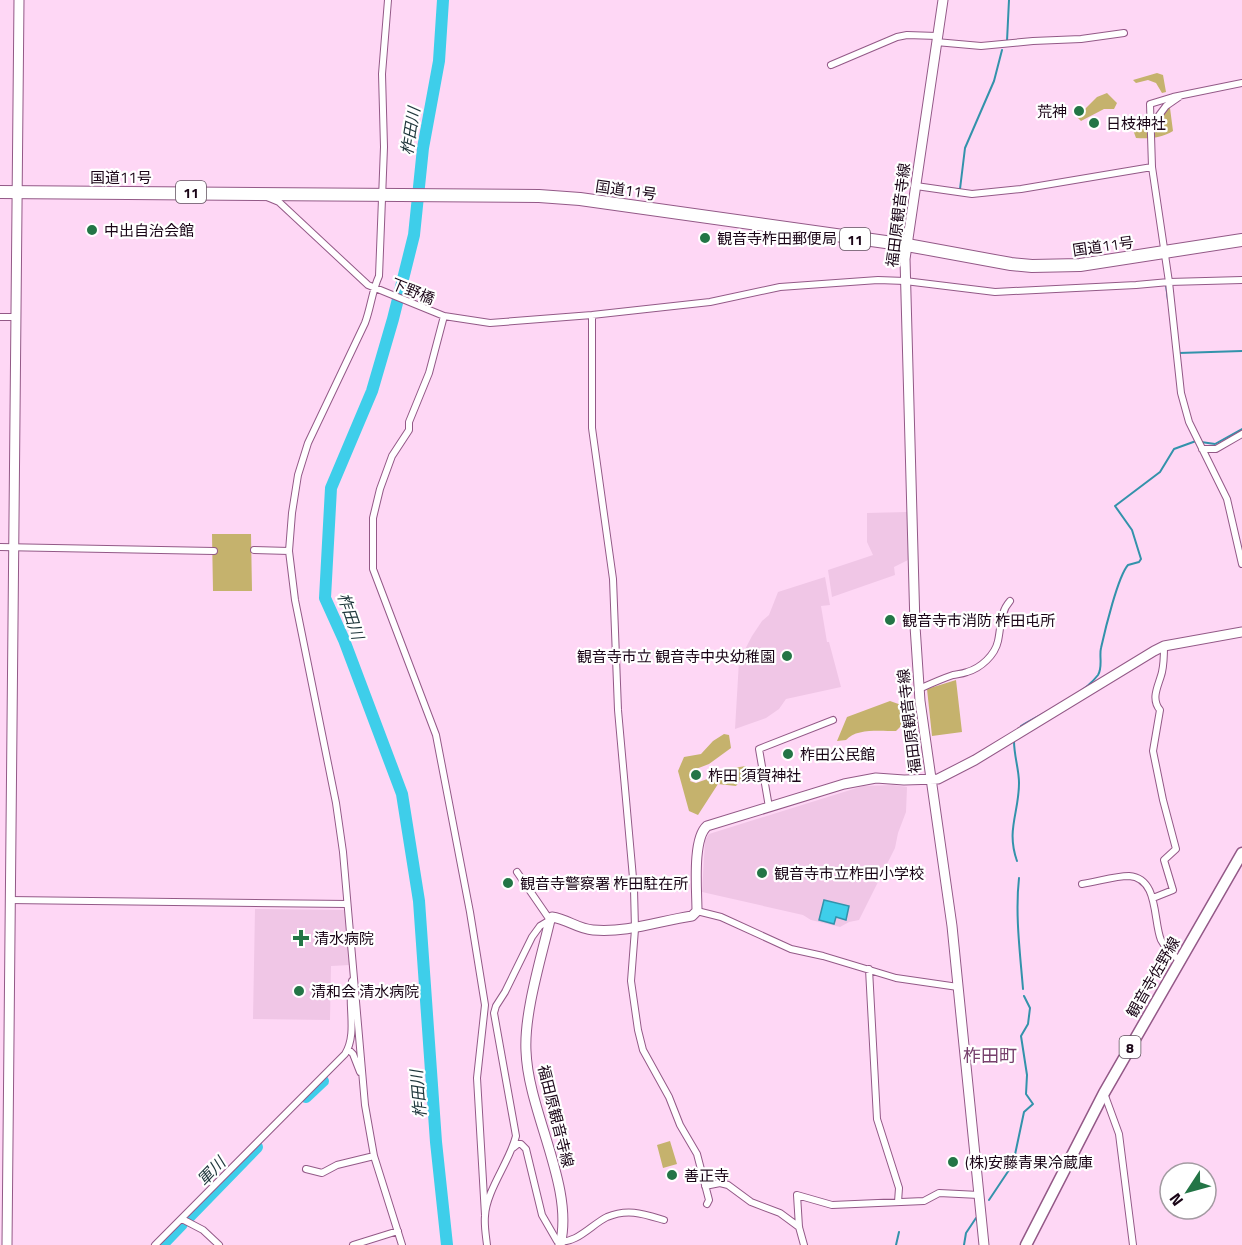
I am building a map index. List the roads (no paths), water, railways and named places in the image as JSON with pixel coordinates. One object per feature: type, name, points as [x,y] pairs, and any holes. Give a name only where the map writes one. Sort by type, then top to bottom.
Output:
[{"type":"highway","name":"国道11号","points":[[0,192],[257,193],[580,199],[907,245],[1032,266],[1080,265],[1242,240]]},
{"type":"main road","points":[[7,1245],[19,0]]},
{"type":"main road","name":"福田原観音寺線","points":[[697,911],[698,850],[703,830],[713,823],[844,784],[876,778],[931,780],[919,689],[915,626],[905,281],[907,245],[943,0]]},
{"type":"main road","points":[[984,1245],[958,987],[931,780],[938,779],[975,760],[1164,646],[1242,632]]},
{"type":"main road","name":"観音寺佐野線","points":[[1026,1245],[1104,1093],[1242,853]]},
{"type":"main road","points":[[550,920],[555,917],[581,929],[635,928],[692,916],[697,911]]},
{"type":"main road","name":"福田原観音寺線","points":[[550,920],[529,1016],[526,1052],[532,1092],[563,1206],[564,1226],[561,1244]]},
{"type":"street","points":[[388,0],[382,74],[384,147],[379,276],[365,323],[308,443],[298,475],[289,551],[295,600],[344,852],[362,1076],[374,1156],[402,1245]]},
{"type":"street","points":[[831,64],[907,35],[981,46],[1081,39],[1124,33]]},
{"type":"street","points":[[1242,84],[1150,104],[1152,167],[1182,393],[1189,422],[1227,499],[1242,564]]},
{"type":"street","points":[[1151,127],[1166,106],[1181,96]]},
{"type":"street","points":[[916,186],[972,194],[1030,188],[1152,167]]},
{"type":"street","name":"下野橋","points":[[257,193],[279,202],[368,285],[444,316],[490,323],[710,302],[780,287],[878,280],[995,292],[1242,278]]},
{"type":"street","points":[[592,315],[592,428],[613,579],[618,711],[629,824],[635,928],[631,981],[638,1030],[644,1050],[669,1097],[680,1125],[697,1154],[709,1200],[707,1204]]},
{"type":"street","points":[[0,316],[16,317]]},
{"type":"street","points":[[444,316],[429,373],[409,422],[409,430],[392,456],[380,489],[373,518],[372,569],[436,735],[468,901],[485,1005],[477,1077],[487,1245]]},
{"type":"street","points":[[1202,448],[1216,449],[1242,434]]},
{"type":"street","points":[[0,547],[214,551]]},
{"type":"street","points":[[254,550],[289,551]]},
{"type":"street","points":[[919,689],[967,672],[979,666],[993,654],[1002,614],[1010,601]]},
{"type":"street","points":[[1153,897],[1173,890],[1164,860],[1176,849],[1153,751],[1160,710],[1156,705],[1155,695],[1163,669],[1164,646]]},
{"type":"street","points":[[769,807],[759,749],[833,720]]},
{"type":"street","points":[[485,1215],[497,1179],[513,1148],[516,1136],[495,1013],[496,1006],[532,937],[540,926],[550,920],[517,872]]},
{"type":"street","points":[[1082,884],[1130,876],[1139,879],[1147,886],[1153,897],[1161,939],[1180,961]]},
{"type":"street","points":[[9,900],[347,904]]},
{"type":"street","points":[[697,911],[721,917],[791,949],[907,980],[958,987]]},
{"type":"street","points":[[869,969],[877,1119],[898,1188],[898,1202]]},
{"type":"street","points":[[155,1245],[348,1049],[352,1031],[350,991],[354,975]]},
{"type":"street","points":[[485,1005],[496,1006]]},
{"type":"street","points":[[348,1049],[353,1053],[362,1076]]},
{"type":"street","points":[[1104,1093],[1119,1134],[1133,1245]]},
{"type":"street","points":[[513,1148],[521,1144],[526,1149],[543,1215],[557,1241],[561,1244],[584,1234],[608,1217],[640,1212],[664,1220]]},
{"type":"street","points":[[306,1169],[322,1173],[337,1165],[374,1156]]},
{"type":"street","points":[[705,1186],[720,1183],[728,1185],[751,1202],[780,1213],[799,1227]]},
{"type":"street","points":[[804,1245],[799,1227],[797,1195],[832,1205],[924,1201],[939,1193],[979,1195]]},
{"type":"street","points":[[182,1219],[203,1230],[219,1245]]},
{"type":"street","points":[[353,1245],[398,1231]]},
{"type":"water","points":[[824,900],[849,906],[846,920],[836,917],[834,924],[819,920]]},
{"type":"waterway","name":"柞田川","points":[[443,0],[439,61],[423,148],[414,235],[372,391],[331,488],[325,598],[344,640],[402,794],[419,901],[436,1142],[447,1245]]},
{"type":"waterway","points":[[1007,41],[1009,0]]},
{"type":"waterway","points":[[960,189],[965,148],[994,81],[1002,50]]},
{"type":"waterway","points":[[1166,285],[1168,300]]},
{"type":"waterway","points":[[1179,353],[1242,351]]},
{"type":"waterway","points":[[1201,442],[1215,444],[1242,429]]},
{"type":"waterway","points":[[1021,726],[1073,697],[1098,675],[1103,640],[1120,580],[1128,565],[1139,562],[1141,559],[1132,530],[1115,506],[1160,472],[1174,449],[1196,441]]},
{"type":"waterway","points":[[1014,741],[1019,783],[1013,831],[1017,861]]},
{"type":"waterway","points":[[1019,878],[1019,947],[1023,989]]},
{"type":"waterway","points":[[989,1200],[1013,1164],[1024,1112],[1033,1104],[1026,1094],[1027,1075],[1021,1036],[1028,1024],[1030,1008],[1024,996]]},
{"type":"waterway","name":"軍川","points":[[306,1097],[323,1081]]},
{"type":"waterway","name":"軍川","points":[[189,1217],[257,1147]]},
{"type":"waterway","points":[[964,1245],[966,1233],[976,1218]]},
{"type":"waterway","name":"軍川","points":[[162,1245],[182,1224]]},
{"type":"waterway","points":[[896,1245],[899,1232]]},
{"type":"place","name":"荒神","points":[[1079,111]]},
{"type":"place","name":"日枝神社","points":[[1094,123]]},
{"type":"place","name":"中出自治会館","points":[[92,230]]},
{"type":"place","name":"観音寺柞田郵便局","points":[[705,238]]},
{"type":"place","name":"観音寺市消防 柞田屯所","points":[[890,620]]},
{"type":"place","name":"観音寺市立 観音寺中央幼稚園","points":[[787,656]]},
{"type":"place","name":"柞田公民館","points":[[788,754]]},
{"type":"place","name":"柞田 須賀神社","points":[[696,775]]},
{"type":"place","name":"観音寺市立柞田小学校","points":[[762,873]]},
{"type":"place","name":"観音寺警察署 柞田駐在所","points":[[508,883]]},
{"type":"place","name":"清水病院","points":[[301,938]]},
{"type":"place","name":"清和会 清水病院","points":[[299,991]]},
{"type":"place","name":"(株)安藤青果冷蔵庫","points":[[953,1162]]},
{"type":"place","name":"善正寺","points":[[672,1175]]},
{"type":"district","name":"柞田町","points":[[990,1055]]}]
